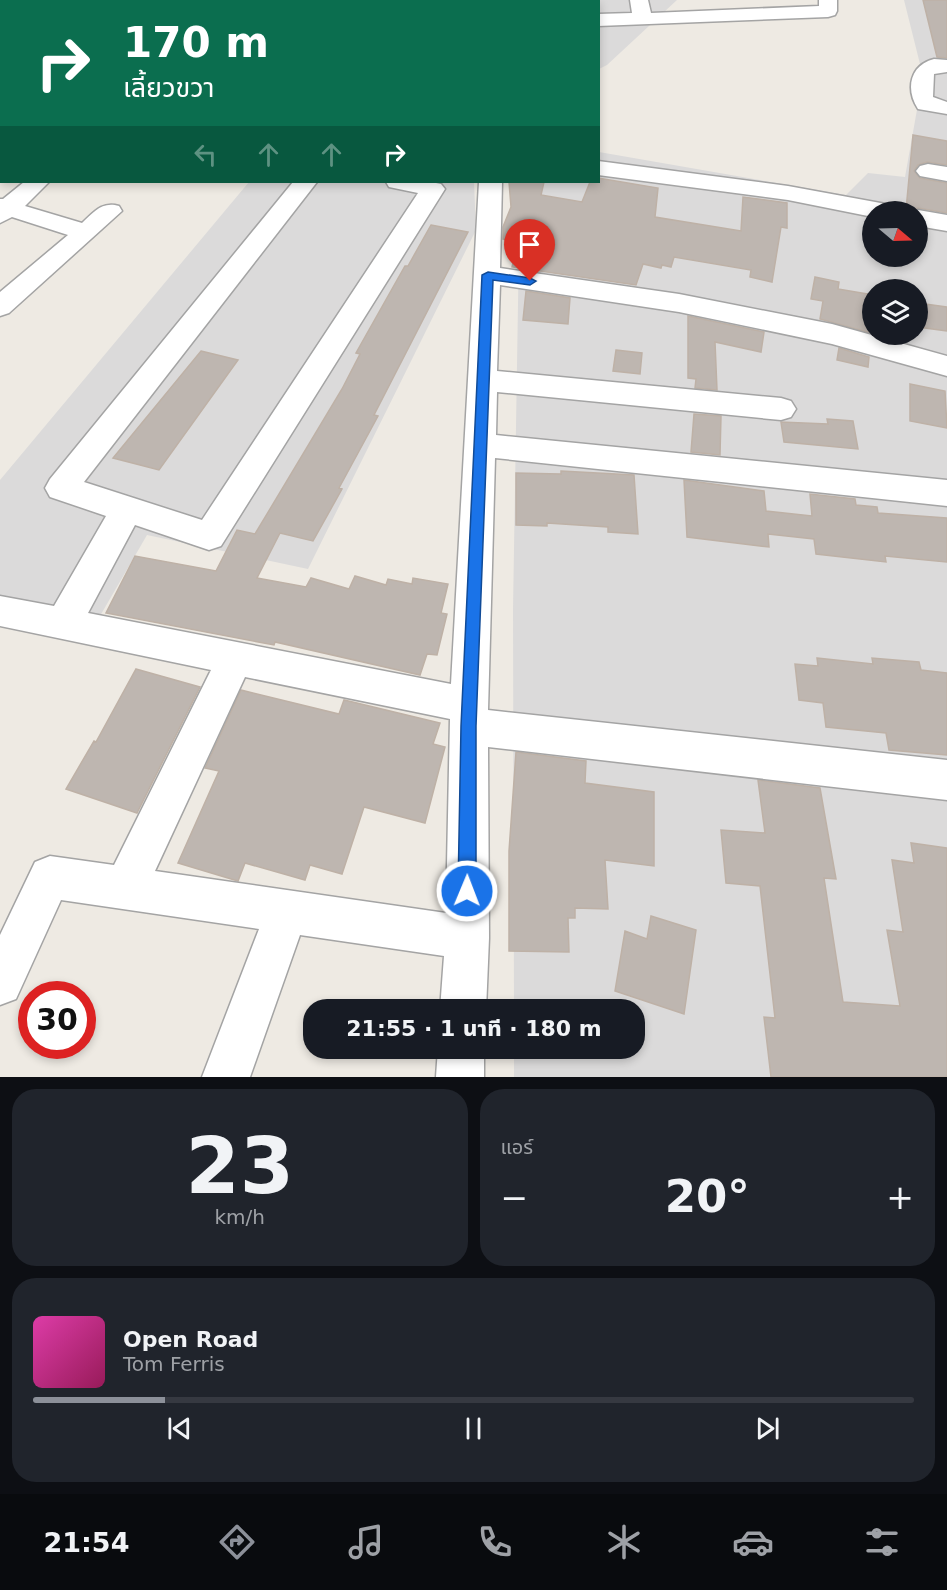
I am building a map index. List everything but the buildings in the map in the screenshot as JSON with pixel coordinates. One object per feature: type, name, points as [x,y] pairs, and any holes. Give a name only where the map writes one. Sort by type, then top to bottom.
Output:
[{"type":"street","points":[[600,20],[641,10],[731,8],[828,11],[828,0]]},
{"type":"street","points":[[947,66],[934,65],[924,71],[922,97],[926,104],[947,108]]},
{"type":"street","points":[[600,168],[788,193],[862,207]]},
{"type":"street","points":[[3,209],[36,183]]},
{"type":"street","points":[[304,183],[61,488],[209,536],[433,189],[402,183]]},
{"type":"street","points":[[463,999],[469,716],[491,183]]},
{"type":"street","points":[[3,209],[86,232]]},
{"type":"street","points":[[0,307],[110,211]]},
{"type":"street","points":[[928,220],[947,223]]},
{"type":"street","points":[[488,275],[679,303],[832,334],[947,366]]},
{"type":"street","points":[[483,380],[782,409]]},
{"type":"street","points":[[480,445],[947,493]]},
{"type":"street","points":[[63,624],[127,509]]},
{"type":"street","points":[[0,611],[235,658],[469,716],[947,780]]},
{"type":"street","points":[[125,888],[235,658]]},
{"type":"street","points":[[0,983],[51,877],[466,938]]},
{"type":"street","points":[[226,1077],[287,912]]},
{"type":"street","points":[[460,1077],[461,1059]]},
{"type":"shaded area","points":[[600,0],[677,0],[607,65],[600,68]]},
{"type":"shaded area","points":[[904,0],[947,0],[947,1077],[514,1077],[514,1059],[645,1059],[645,999],[514,999],[513,610],[520,183],[600,183],[600,152],[846,195],[868,173],[905,177],[923,76]]},
{"type":"shaded area","points":[[248,183],[474,183],[476,230],[308,569],[147,535],[100,616],[0,600],[0,480]]},
{"type":"route","points":[[467,891],[469,726],[488,275],[530,281]]}]
